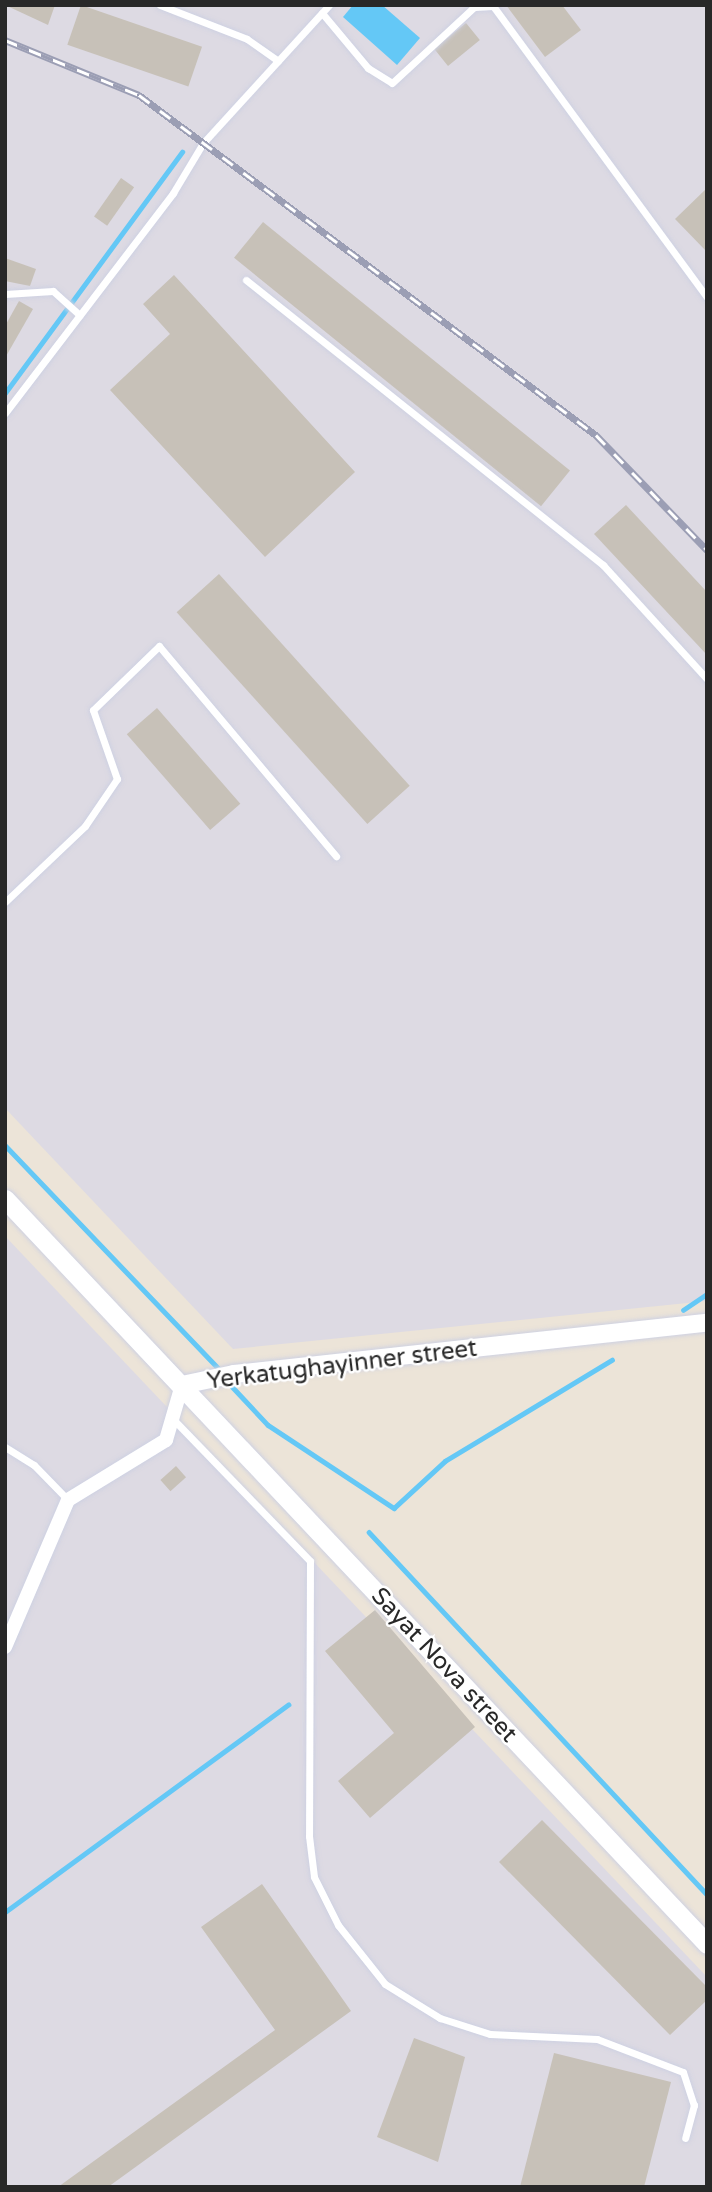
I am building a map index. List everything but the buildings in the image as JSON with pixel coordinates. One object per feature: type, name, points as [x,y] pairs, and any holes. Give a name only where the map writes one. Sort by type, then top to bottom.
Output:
[{"type":"main road","name":"Sayat Nova street","points":[[5,1199],[707,1944]]},
{"type":"street","name":"Yerkatughayinner street","points":[[68,1500],[166,1440],[182,1385],[234,1374],[707,1323]]},
{"type":"street","points":[[5,1647],[68,1500]]},
{"type":"lane","points":[[160,5],[247,39],[278,61]]},
{"type":"lane","points":[[5,413],[203,143],[329,5]]},
{"type":"lane","points":[[322,13],[368,68],[392,83],[474,7],[492,6],[707,296]]},
{"type":"lane","points":[[246,280],[603,565],[707,679]]},
{"type":"lane","points":[[5,294],[60,296],[77,312]]},
{"type":"lane","points":[[5,902],[85,826],[117,779],[93,710],[159,646],[336,856]]},
{"type":"lane","points":[[173,1419],[310,1561],[309,1836],[314,1877],[338,1925],[385,1983],[440,2018],[490,2034],[597,2039],[683,2072],[694,2105],[685,2138]]},
{"type":"lane","points":[[5,1447],[34,1465],[68,1500]]},
{"type":"shaded area","points":[[5,5],[707,5],[707,1301],[233,1349],[5,1108]]},
{"type":"shaded area","points":[[5,1236],[707,1977],[705,2187],[5,2187]]},
{"type":"water","points":[[353,5],[382,5],[420,38],[397,65],[343,17]]},
{"type":"waterway","points":[[5,393],[182,152]]},
{"type":"waterway","points":[[5,1145],[221,1371]]},
{"type":"waterway","points":[[683,1310],[707,1294]]},
{"type":"waterway","points":[[227,1381],[268,1425],[394,1508],[445,1461],[612,1360]]},
{"type":"waterway","points":[[369,1532],[707,1894]]},
{"type":"waterway","points":[[5,1912],[288,1705]]},
{"type":"railway","points":[[5,40],[139,95],[596,435],[707,550]]}]
